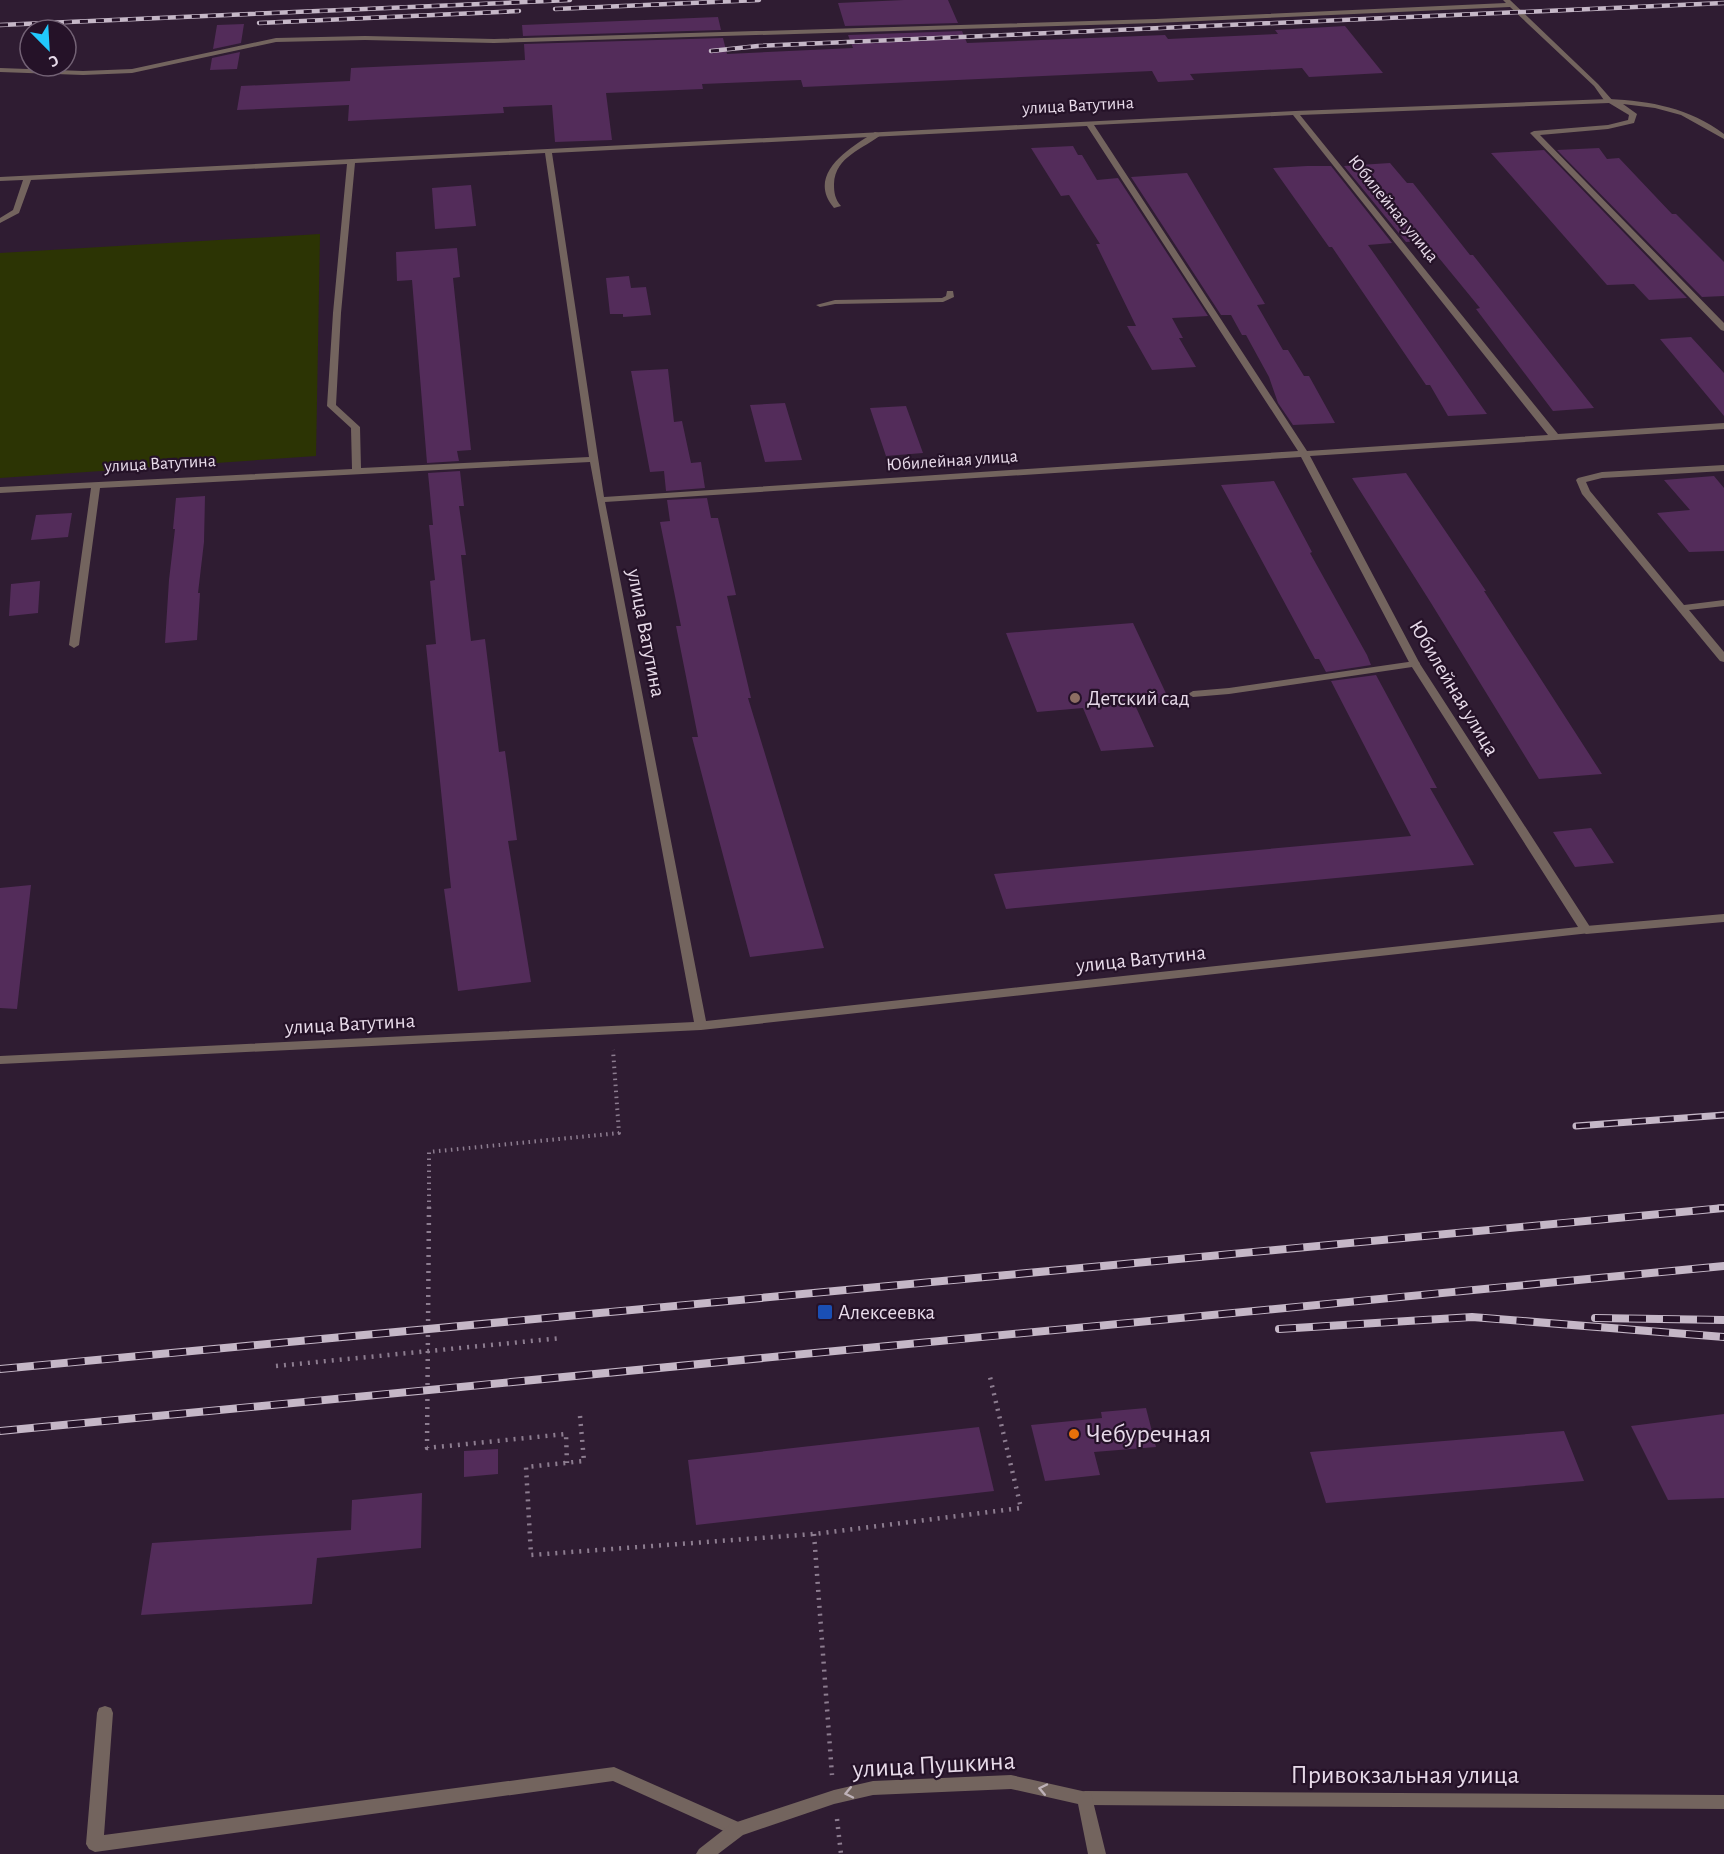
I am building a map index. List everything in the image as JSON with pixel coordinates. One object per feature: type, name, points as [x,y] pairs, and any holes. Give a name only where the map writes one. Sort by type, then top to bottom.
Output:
[{"type":"street","points":[[0,70],[83,73],[132,71],[276,40],[364,38],[518,40],[1156,21],[1508,2],[1596,85],[1609,101],[1624,106],[1633,114],[1630,122],[1608,127],[1534,133],[1724,328]]},
{"type":"street","name":"улица Ватутина","points":[[0,179],[1295,113],[1609,101],[1657,104],[1688,115],[1724,137]]},
{"type":"street","name":"Юбилейная улица","points":[[1295,113],[1555,437]]},
{"type":"street","name":"Юбилейная улица","points":[[1089,123],[1305,455],[1415,664],[1586,930]]},
{"type":"street","points":[[837,206],[831,200],[829,183],[834,165],[853,149],[878,134]]},
{"type":"street","name":"улица Ватутина","points":[[548,152],[600,500],[701,1026]]},
{"type":"street","points":[[351,162],[331,406],[355,427],[357,472]]},
{"type":"street","points":[[0,221],[16,211],[28,178]]},
{"type":"street","points":[[820,305],[835,302],[943,300],[950,297],[950,293]]},
{"type":"street","name":"Юбилейная улица","points":[[600,500],[1724,426]]},
{"type":"street","name":"улица Ватутина","points":[[0,490],[595,459]]},
{"type":"street","points":[[1724,468],[1602,475],[1581,480],[1585,492],[1724,659]]},
{"type":"street","points":[[74,645],[96,485]]},
{"type":"street","points":[[1682,608],[1724,603]]},
{"type":"street","points":[[1193,694],[1229,691],[1415,664]]},
{"type":"street","name":"улица Ватутина","points":[[0,1060],[701,1026],[1586,930],[1724,918]]},
{"type":"street","points":[[105,1713],[95,1844],[614,1774],[736,1829]]},
{"type":"street","name":"улица Пушкина","points":[[705,1854],[736,1829],[834,1797],[873,1788],[1011,1782],[1085,1798]]},
{"type":"street","points":[[1085,1798],[1097,1854]]},
{"type":"street","name":"Привокзальная улица","points":[[1085,1798],[1724,1802]]},
{"type":"path","points":[[567,1463],[566,1434],[428,1448],[429,1152],[619,1133],[611,1031]]},
{"type":"path","points":[[276,1366],[562,1338]]},
{"type":"path","points":[[580,1416],[584,1461],[526,1467],[531,1555],[814,1534],[1021,1508],[990,1377]]},
{"type":"path","points":[[814,1534],[834,1797],[841,1854]]},
{"type":"green space","points":[[320,234],[316,456],[0,478],[0,253]]},
{"type":"building","points":[[948,0],[958,23],[845,26],[838,3]]},
{"type":"building","points":[[718,17],[721,30],[523,36],[522,25]]},
{"type":"building","points":[[244,24],[241,43],[213,49],[217,25]]},
{"type":"building","points":[[1345,26],[1383,73],[1309,77],[1302,68],[1190,74],[1194,80],[1158,82],[1152,71],[803,87],[801,80],[702,84],[703,89],[606,93],[612,140],[555,142],[552,105],[503,107],[504,113],[348,121],[349,105],[237,110],[241,86],[350,81],[351,68],[525,60],[524,44],[723,38],[727,54],[853,48],[848,35],[962,31],[967,43],[1165,35],[1168,39],[1278,34],[1275,30]]},
{"type":"building","points":[[240,52],[237,69],[210,70],[212,58]]},
{"type":"building","points":[[1073,146],[1078,155],[1082,155],[1097,180],[1118,178],[1208,316],[1172,318],[1183,338],[1179,338],[1196,367],[1152,370],[1127,326],[1136,326],[1096,244],[1100,244],[1069,195],[1061,196],[1031,148]]},
{"type":"building","points":[[1599,148],[1607,159],[1619,158],[1672,214],[1676,214],[1724,262],[1724,296],[1702,297],[1557,150]]},
{"type":"building","points":[[1544,150],[1687,298],[1649,300],[1634,284],[1607,285],[1491,153]]},
{"type":"building","points":[[1390,163],[1407,183],[1413,183],[1470,255],[1473,255],[1594,408],[1553,411],[1476,309],[1480,308],[1425,241],[1406,242],[1344,166]]},
{"type":"building","points":[[1331,166],[1392,243],[1368,245],[1487,414],[1448,416],[1430,385],[1426,385],[1332,247],[1329,247],[1273,168]]},
{"type":"building","points":[[1187,173],[1265,304],[1257,305],[1283,350],[1288,350],[1304,376],[1309,376],[1335,423],[1293,425],[1278,403],[1269,377],[1246,335],[1242,335],[1231,315],[1221,315],[1131,177]]},
{"type":"building","points":[[471,185],[476,226],[435,229],[432,188]]},
{"type":"building","points":[[457,248],[460,277],[453,278],[471,450],[457,451],[459,461],[427,463],[412,280],[397,281],[396,252]]},
{"type":"building","points":[[629,276],[631,288],[646,287],[651,315],[623,317],[623,314],[610,314],[606,278]]},
{"type":"building","points":[[1691,337],[1724,373],[1724,416],[1660,339]]},
{"type":"building","points":[[668,369],[674,422],[682,421],[691,463],[701,462],[705,488],[666,491],[664,471],[650,472],[631,371]]},
{"type":"building","points":[[785,403],[802,460],[765,462],[750,405]]},
{"type":"building","points":[[906,406],[923,453],[886,456],[870,408]]},
{"type":"building","points":[[460,471],[464,506],[459,506],[466,555],[461,555],[471,641],[485,639],[499,752],[505,751],[517,840],[508,841],[531,982],[458,991],[444,889],[451,888],[426,645],[436,644],[430,581],[435,580],[429,525],[433,525],[428,473]]},
{"type":"building","points":[[1406,473],[1486,591],[1484,591],[1602,774],[1539,779],[1352,478]]},
{"type":"building","points":[[1714,476],[1724,488],[1724,551],[1689,552],[1657,513],[1690,510],[1664,480]]},
{"type":"building","points":[[1274,481],[1371,665],[1326,672],[1319,659],[1315,659],[1221,485]]},
{"type":"building","points":[[205,496],[197,640],[165,643],[176,498]]},
{"type":"building","points":[[707,498],[711,518],[718,518],[736,595],[727,596],[751,698],[748,698],[824,948],[750,957],[692,737],[698,737],[676,626],[681,626],[660,522],[670,521],[667,500]]},
{"type":"building","points":[[72,513],[68,537],[31,540],[36,515]]},
{"type":"building","points":[[40,581],[38,613],[9,616],[11,584]]},
{"type":"building","points":[[1133,623],[1170,702],[1135,705],[1154,747],[1101,751],[1083,708],[1037,712],[1006,633]]},
{"type":"building","points":[[1376,675],[1437,788],[1430,788],[1474,865],[1006,909],[994,874],[1411,836],[1331,681]]},
{"type":"building","points":[[1591,828],[1614,863],[1575,867],[1553,832]]},
{"type":"building","points":[[31,885],[17,1009],[0,1008],[0,888]]},
{"type":"building","points":[[1146,1408],[1156,1447],[1094,1452],[1100,1475],[1045,1481],[1031,1425],[1102,1418],[1101,1412]]},
{"type":"building","points":[[1724,1414],[1724,1498],[1668,1500],[1631,1426]]},
{"type":"building","points":[[979,1427],[994,1491],[696,1525],[688,1460]]},
{"type":"building","points":[[1564,1431],[1584,1481],[1326,1503],[1310,1452]]},
{"type":"building","points":[[498,1449],[498,1474],[464,1477],[464,1451]]},
{"type":"building","points":[[422,1493],[421,1548],[317,1558],[312,1604],[141,1615],[152,1543],[351,1530],[352,1500]]},
{"type":"railway","points":[[0,25],[570,0]]},
{"type":"railway","points":[[555,9],[759,0]]},
{"type":"railway","points":[[711,51],[758,46],[1724,3]]},
{"type":"railway","points":[[259,23],[519,11]]},
{"type":"railway","points":[[1576,1126],[1724,1115]]},
{"type":"railway","points":[[0,1369],[1724,1208],[1719,1208]]},
{"type":"railway","points":[[0,1431],[1724,1266]]},
{"type":"railway","points":[[1279,1329],[1472,1317],[1724,1337]]},
{"type":"railway","points":[[1595,1318],[1724,1320]]},
{"type":"place","name":"Детский сад","points":[[1075,698]]},
{"type":"place","name":"Алексеевка","points":[[825,1312]]},
{"type":"place","name":"Чебуречная","points":[[1074,1434]]}]
